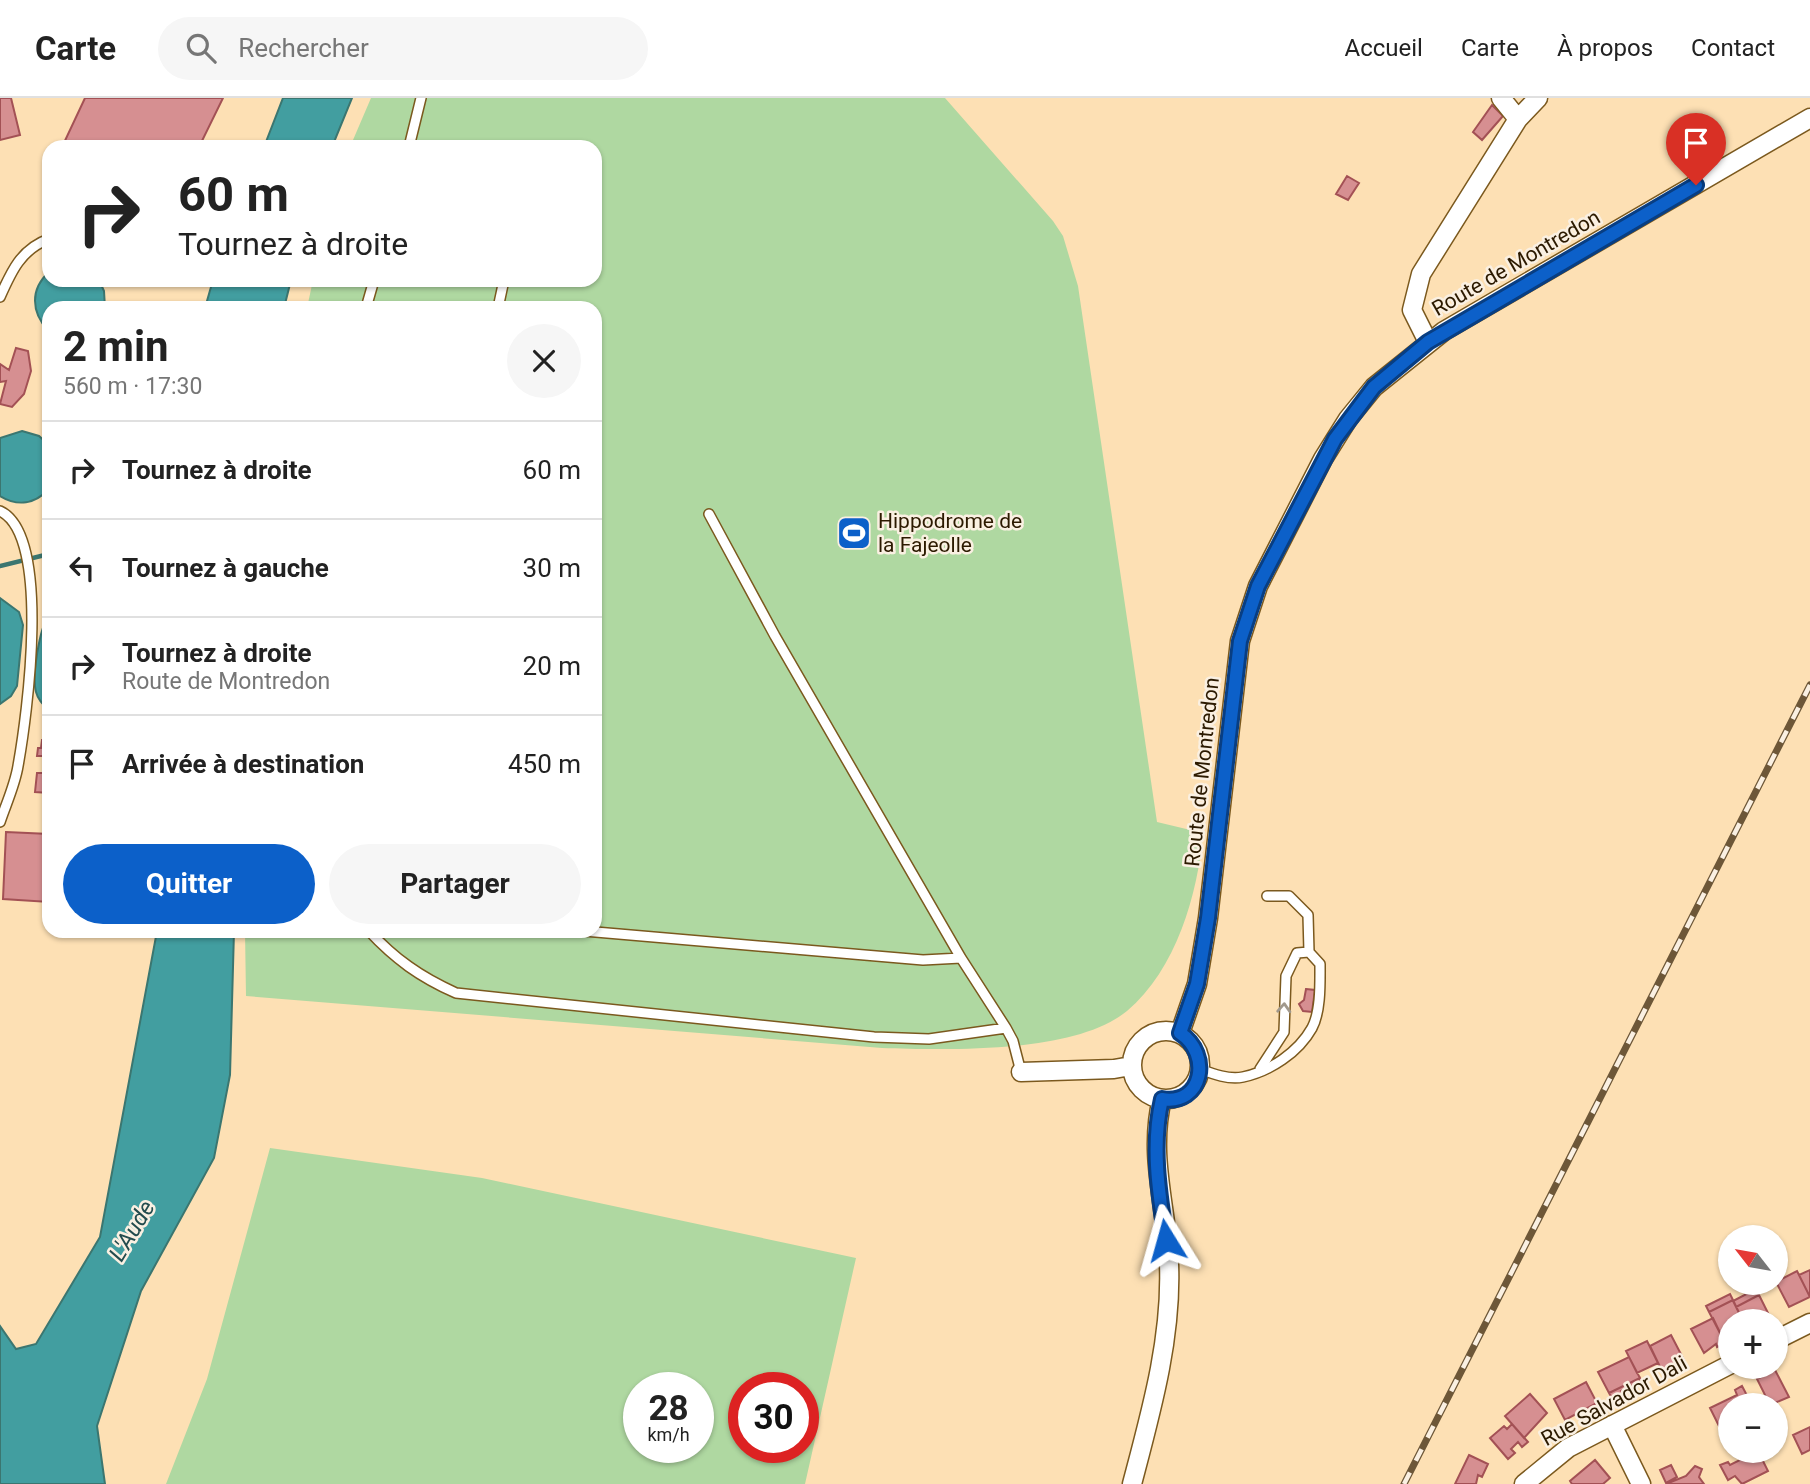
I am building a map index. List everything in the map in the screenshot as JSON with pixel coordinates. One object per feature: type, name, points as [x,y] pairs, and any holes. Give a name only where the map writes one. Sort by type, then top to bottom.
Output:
[{"type":"street","points":[[1501,98],[1518,120]]},
{"type":"street","points":[[1428,342],[1412,310],[1421,274],[1518,120],[1538,98]]},
{"type":"street","name":"Route de Montredon","points":[[1180,1033],[1197,984],[1208,918],[1240,641],[1258,586],[1323,459],[1348,419],[1374,387],[1428,342],[1810,118]]},
{"type":"street","points":[[1157,1032],[1180,1033],[1190,1040],[1199,1055],[1197,1082],[1184,1095],[1154,1098],[1139,1088],[1131,1066],[1135,1049],[1146,1037],[1157,1032]]},
{"type":"street","points":[[1021,1072],[1131,1066]]},
{"type":"street","points":[[1132,1484],[1169,1321],[1169,1261],[1156,1157],[1162,1099]]},
{"type":"street","points":[[1788,1334],[1810,1323]]},
{"type":"street","name":"Rue Salvador Dali","points":[[1524,1484],[1568,1448],[1718,1371]]},
{"type":"street","points":[[1612,1425],[1640,1484]]},
{"type":"lane","points":[[411,140],[421,98]]},
{"type":"lane","points":[[0,297],[14,265],[42,241]]},
{"type":"lane","points":[[0,511],[12,516],[21,533],[32,593],[34,625],[18,768],[0,822]]},
{"type":"lane","points":[[709,514],[775,636],[961,958],[1006,1028],[1013,1041],[1021,1072]]},
{"type":"lane","points":[[1200,1069],[1221,1077],[1242,1077],[1269,1068],[1287,1057],[1312,1027],[1320,987],[1320,964],[1309,952],[1308,915],[1289,896],[1267,896]]},
{"type":"lane","points":[[602,933],[923,960],[961,958]]},
{"type":"lane","points":[[376,938],[403,965],[426,980],[456,993],[874,1037],[929,1040],[1006,1028]]},
{"type":"lane","points":[[1260,1069],[1284,1032],[1286,976],[1297,953],[1309,952]]},
{"type":"green space","name":"Hippodrome de la Fajeolle","points":[[371,98],[945,98],[1053,221],[1063,236],[1078,286],[1157,822],[1203,833],[1196,881],[1182,930],[1159,974],[1127,1011],[1104,1025],[1044,1042],[974,1049],[909,1049],[246,996],[245,938],[602,938],[602,301],[308,301],[312,287],[602,287],[602,140],[353,140]]},
{"type":"green space","points":[[270,1148],[482,1178],[856,1258],[819,1422],[819,1372],[728,1372],[728,1463],[810,1463],[805,1484],[166,1484],[207,1379]]},
{"type":"water","points":[[283,98],[352,98],[335,140],[267,140]]},
{"type":"water","points":[[42,280],[42,287],[102,287],[105,301],[42,301],[42,323],[35,301]]},
{"type":"water","points":[[211,287],[289,287],[286,301],[207,301]]},
{"type":"water","points":[[22,431],[42,439],[42,495],[20,503],[0,496],[0,438]]},
{"type":"water","points":[[0,598],[19,612],[23,625],[17,686],[11,696],[0,704]]},
{"type":"water","points":[[42,632],[42,703],[35,685]]},
{"type":"water","name":"L'Aude","points":[[156,938],[234,938],[230,1075],[214,1158],[141,1291],[97,1426],[105,1484],[0,1484],[0,1326],[16,1349],[36,1344],[100,1237]]},
{"type":"building","points":[[0,98],[11,98],[20,135],[0,140]]},
{"type":"building","points":[[85,98],[223,98],[202,140],[65,140]]},
{"type":"building","points":[[1492,105],[1503,116],[1482,140],[1473,132]]},
{"type":"building","points":[[1347,176],[1359,183],[1348,200],[1336,194]]},
{"type":"building","points":[[16,348],[28,351],[31,371],[24,394],[12,407],[0,404],[6,381],[0,382],[0,364],[9,370]]},
{"type":"building","points":[[42,740],[42,756],[37,756],[38,748],[41,748]]},
{"type":"building","points":[[37,773],[42,773],[42,792],[35,792]]},
{"type":"building","points":[[6,832],[42,834],[42,902],[3,899]]},
{"type":"building","points":[[1306,989],[1315,990],[1312,1012],[1303,1011],[1299,1004],[1304,1000]]},
{"type":"building","points":[[1810,1270],[1810,1297],[1799,1275]]},
{"type":"building","points":[[1797,1271],[1810,1297],[1789,1307],[1783,1295],[1788,1295],[1788,1276]]},
{"type":"building","points":[[1728,1295],[1733,1300],[1709,1312],[1706,1306]]},
{"type":"building","points":[[1744,1295],[1759,1295],[1736,1307],[1733,1301]]},
{"type":"building","points":[[1759,1295],[1766,1309],[1737,1309],[1736,1307]]},
{"type":"building","points":[[1733,1300],[1737,1309],[1718,1309],[1718,1329],[1709,1312]]},
{"type":"building","points":[[1713,1318],[1718,1328],[1718,1346],[1716,1344],[1704,1353],[1691,1329]]},
{"type":"building","points":[[1671,1335],[1685,1362],[1670,1367],[1671,1369],[1663,1373],[1650,1346]]},
{"type":"building","points":[[1647,1341],[1658,1363],[1637,1373],[1626,1351]]},
{"type":"building","points":[[1629,1357],[1640,1378],[1609,1393],[1598,1372]]},
{"type":"building","points":[[1640,1378],[1641,1381],[1621,1391],[1623,1395],[1613,1400],[1609,1393]]},
{"type":"building","points":[[1757,1379],[1780,1379],[1787,1393],[1764,1393]]},
{"type":"building","points":[[1586,1382],[1597,1403],[1565,1420],[1554,1399]]},
{"type":"building","points":[[1742,1386],[1746,1393],[1736,1393],[1735,1390]]},
{"type":"building","points":[[1530,1394],[1547,1413],[1524,1438],[1505,1416]]},
{"type":"building","points":[[1718,1404],[1718,1424],[1710,1408]]},
{"type":"building","points":[[1512,1424],[1528,1442],[1522,1447],[1518,1442],[1511,1449],[1515,1453],[1508,1459],[1490,1438],[1504,1426],[1507,1429]]},
{"type":"building","points":[[1810,1427],[1810,1450],[1802,1454],[1793,1435]]},
{"type":"building","points":[[1469,1455],[1488,1464],[1482,1477],[1478,1475],[1476,1484],[1455,1484]]},
{"type":"building","points":[[1595,1460],[1610,1478],[1603,1484],[1572,1484],[1570,1481]]},
{"type":"building","points":[[1764,1463],[1768,1471],[1742,1484],[1735,1476],[1728,1480],[1720,1465]]},
{"type":"building","points":[[1671,1465],[1677,1477],[1666,1483],[1660,1470]]},
{"type":"building","points":[[1695,1466],[1702,1469],[1699,1477],[1704,1484],[1666,1484],[1686,1476]]},
{"type":"waterway","points":[[0,566],[42,556]]},
{"type":"railway","points":[[1404,1484],[1810,685]]},
{"type":"place","name":"Hippodrome de la Fajeolle","points":[[854,533]]},
{"type":"route","points":[[1166,1240],[1156,1157],[1159,1110],[1162,1099],[1184,1095],[1193,1087],[1200,1069],[1199,1055],[1190,1040],[1180,1033],[1197,984],[1208,918],[1240,641],[1258,586],[1323,459],[1348,419],[1374,387],[1444,331],[1696,185]]}]
